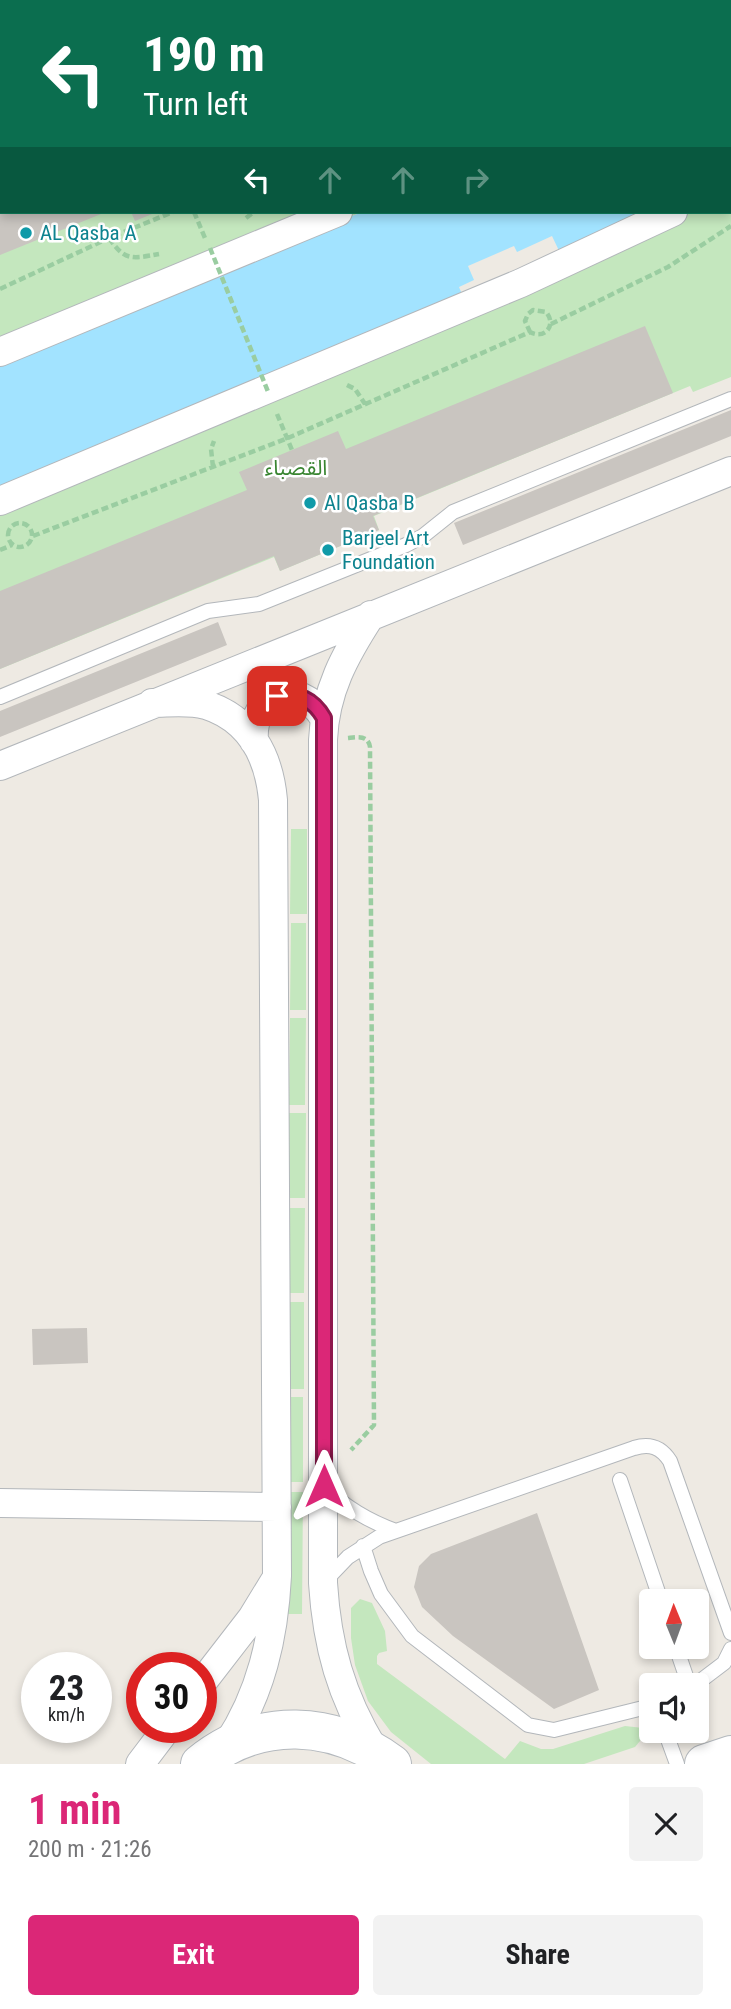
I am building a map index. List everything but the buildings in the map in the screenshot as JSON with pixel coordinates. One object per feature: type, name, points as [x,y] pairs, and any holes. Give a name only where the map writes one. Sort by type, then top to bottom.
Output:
[{"type":"main road","points":[[214,1755],[247,1737],[290,1729],[333,1734],[383,1757]]},
{"type":"main road","points":[[704,1764],[731,1755]]},
{"type":"street","points":[[0,352],[333,214]]},
{"type":"street","points":[[0,500],[521,283],[669,214]]},
{"type":"street","points":[[0,766],[731,471]]},
{"type":"street","points":[[370,615],[334,679],[323,729],[323,1583],[326,1620],[336,1671],[347,1699],[383,1757]]},
{"type":"street","points":[[254,741],[256,716],[264,704],[277,696],[291,694],[305,698],[317,706],[323,729]]},
{"type":"street","points":[[152,703],[183,702],[204,705],[224,713],[241,725],[265,759],[273,800],[277,1576],[275,1608],[263,1670],[252,1700],[214,1755]]},
{"type":"street","points":[[0,1503],[277,1507]]},
{"type":"street","points":[[217,1663],[252,1618],[277,1576]]},
{"type":"street","points":[[140,1764],[156,1743]]},
{"type":"lane","points":[[0,697],[208,611],[259,604],[406,545],[423,536],[453,512],[731,399]]},
{"type":"lane","points":[[323,1583],[341,1563],[363,1546],[397,1531],[634,1448],[651,1446],[666,1454],[670,1461],[731,1633]]},
{"type":"lane","points":[[620,1480],[657,1589]]},
{"type":"lane","points":[[324,1486],[364,1518],[397,1531]]},
{"type":"lane","points":[[363,1546],[382,1594],[412,1636],[528,1725],[554,1730],[639,1709]]},
{"type":"lane","points":[[709,1674],[724,1662],[731,1649]]},
{"type":"lane","points":[[669,1743],[677,1764]]},
{"type":"path","points":[[0,289],[109,237],[168,214]]},
{"type":"path","points":[[195,214],[205,238]]},
{"type":"path","points":[[236,225],[251,214]]},
{"type":"path","points":[[551,324],[668,267],[731,226]]},
{"type":"path","points":[[109,237],[120,253],[132,257],[170,252]]},
{"type":"path","points":[[202,246],[213,242]]},
{"type":"path","points":[[210,248],[268,394]]},
{"type":"path","points":[[533,310],[546,312],[550,317],[549,331],[536,335],[530,332],[525,320],[533,310]]},
{"type":"path","points":[[0,550],[12,545],[25,546],[33,536],[288,438],[530,332]]},
{"type":"path","points":[[281,423],[292,450]]},
{"type":"path","points":[[12,545],[8,533],[10,527],[16,523],[28,525],[33,536]]},
{"type":"path","points":[[323,729],[364,737],[369,741],[370,747],[374,1425],[345,1456]]},
{"type":"green space","points":[[0,214],[357,214],[0,362]]},
{"type":"green space","name":"القصباء","points":[[648,214],[731,214],[731,377],[693,392],[690,386],[374,516],[379,530],[280,571],[274,557],[0,669],[0,492]]},
{"type":"green space","points":[[291,829],[307,829],[307,914],[290,914]]},
{"type":"green space","points":[[291,923],[306,923],[306,1010],[290,1010]]},
{"type":"green space","points":[[290,1018],[306,1018],[305,1105],[289,1105]]},
{"type":"green space","points":[[289,1113],[306,1113],[305,1198],[289,1198]]},
{"type":"green space","points":[[289,1208],[305,1208],[304,1293],[288,1293]]},
{"type":"green space","points":[[288,1302],[304,1302],[304,1389],[288,1389]]},
{"type":"green space","points":[[287,1397],[303,1397],[303,1482],[287,1482]]},
{"type":"green space","points":[[287,1492],[303,1492],[302,1614],[286,1614]]},
{"type":"green space","points":[[360,1599],[372,1603],[385,1631],[387,1651],[379,1653],[377,1664],[505,1759],[520,1741],[541,1749],[553,1749],[625,1726],[639,1728],[639,1742],[635,1747],[584,1764],[431,1764],[391,1732],[368,1701],[355,1665],[351,1638],[351,1608]]},
{"type":"water","points":[[357,214],[648,214],[0,492],[0,362]]},
{"type":"pier","points":[[552,236],[562,257],[464,299],[459,287],[474,280],[468,266],[514,246],[517,252]]},
{"type":"place","name":"AL Qasba A","points":[[26,233]]},
{"type":"place","name":"Al Qasba B","points":[[310,503]]},
{"type":"place","name":"Barjeel Art Foundation","points":[[328,550]]},
{"type":"route","points":[[277,696],[291,694],[305,698],[317,706],[324,718],[324,1486]]}]
